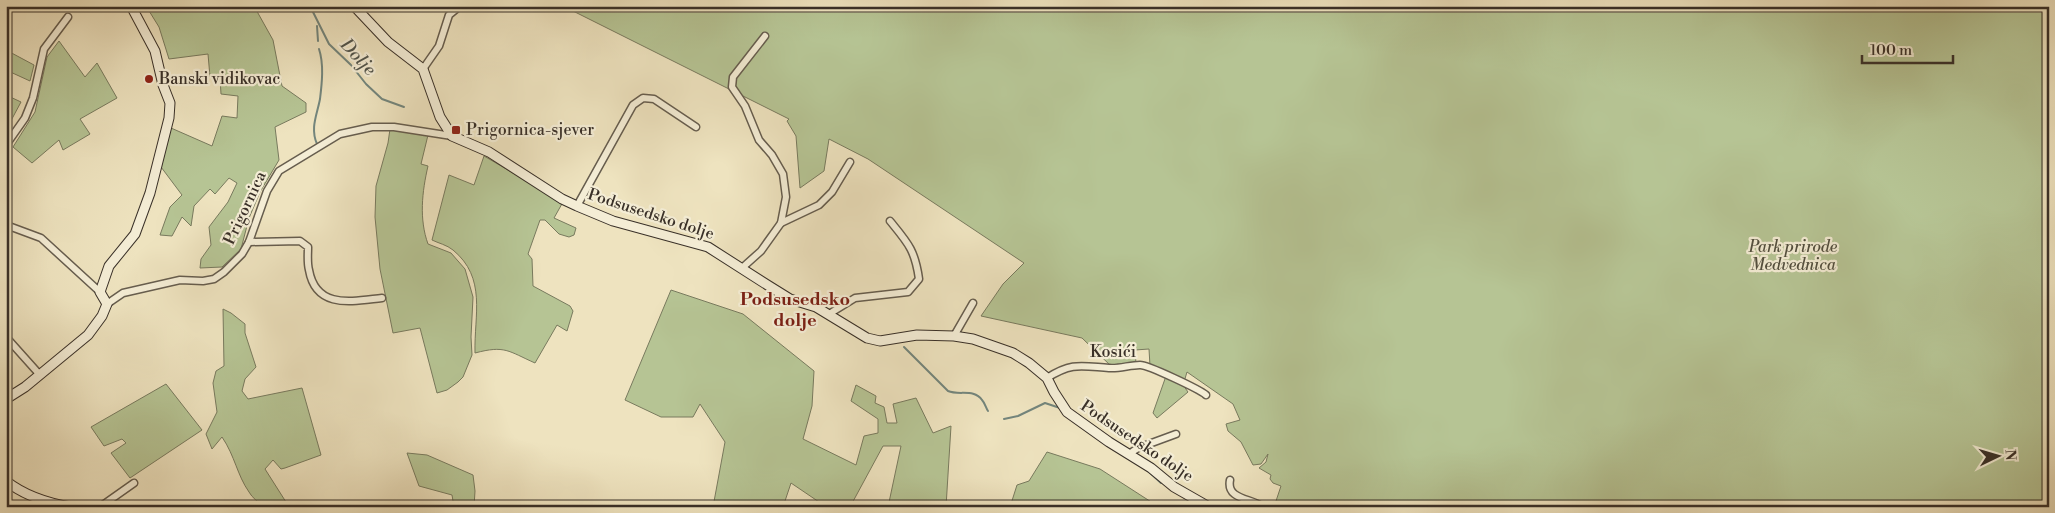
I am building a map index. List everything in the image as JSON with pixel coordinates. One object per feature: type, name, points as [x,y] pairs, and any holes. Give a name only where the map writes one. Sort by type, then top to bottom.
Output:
[{"type":"street","points":[[100,292],[109,266],[135,234],[150,193],[169,118],[170,103],[163,85],[155,51],[131,6]]},
{"type":"street","points":[[354,6],[388,42],[423,69],[440,117],[452,136]]},
{"type":"street","points":[[423,69],[439,46],[449,15],[460,6]]},
{"type":"street","points":[[6,145],[25,118],[33,98],[44,49],[68,17]]},
{"type":"street","points":[[742,268],[761,251],[781,223],[786,197],[783,174],[772,154],[759,140],[745,106],[732,87],[733,78],[765,36]]},
{"type":"street","points":[[577,206],[633,105],[643,98],[654,99],[696,127]]},
{"type":"street","name":"Prigornica","points":[[106,304],[123,293],[180,280],[202,281],[214,279],[224,272],[242,254],[249,242],[266,191],[279,171],[340,134],[372,128],[394,127],[452,136]]},
{"type":"street","name":"Podsusedsko dolje","points":[[452,136],[489,152],[562,199],[577,206],[613,221],[708,247],[790,298],[816,307],[867,338],[880,341],[917,335],[954,336],[982,342],[1013,353],[1047,378],[1067,412],[1151,468],[1174,487],[1209,507]]},
{"type":"street","points":[[781,223],[819,205],[832,192],[850,162]]},
{"type":"street","points":[[829,314],[855,298],[908,292],[919,279],[916,259],[906,241],[890,221]]},
{"type":"street","points":[[6,225],[41,238],[100,292],[106,304],[102,316],[88,335],[40,375],[6,399]]},
{"type":"street","points":[[249,242],[300,241],[308,247],[309,271],[317,291],[331,300],[352,301],[382,298]]},
{"type":"street","points":[[954,336],[973,303]]},
{"type":"street","points":[[6,337],[40,375]]},
{"type":"street","name":"Kosići","points":[[1047,378],[1062,368],[1079,365],[1111,368],[1142,365],[1197,388],[1206,395]]},
{"type":"street","points":[[1129,454],[1138,448],[1176,434]]},
{"type":"street","points":[[1230,480],[1230,487],[1233,493],[1263,507]]},
{"type":"street","points":[[6,481],[25,494],[51,505],[71,507]]},
{"type":"street","points":[[100,507],[134,483]]},
{"type":"green space","points":[[146,6],[254,6],[273,40],[282,86],[306,103],[306,112],[275,127],[279,160],[260,192],[249,218],[241,249],[222,267],[200,268],[201,259],[211,245],[209,227],[228,202],[237,183],[229,178],[215,194],[210,189],[194,206],[191,226],[182,217],[172,236],[160,235],[170,207],[182,195],[161,167],[171,128],[212,146],[222,116],[237,118],[238,96],[221,94],[220,78],[210,77],[208,54],[169,59],[159,27]]},
{"type":"green space","name":"Park prirode Medvednica","points":[[563,6],[2049,6],[2049,507],[1277,507],[1275,504],[1281,486],[1273,483],[1270,479],[1271,475],[1259,468],[1266,462],[1268,454],[1261,464],[1253,465],[1241,442],[1228,431],[1226,424],[1240,420],[1233,404],[1187,372],[1184,382],[1150,366],[1149,349],[1135,350],[1136,364],[1112,367],[1082,338],[981,316],[1003,284],[1024,263],[868,159],[829,139],[824,171],[800,188],[796,136],[787,121],[789,119]]},
{"type":"green space","points":[[59,41],[85,77],[97,63],[117,98],[80,119],[90,134],[63,150],[59,140],[32,163],[13,147],[35,112],[47,57]]},
{"type":"green space","points":[[6,50],[34,65],[30,81],[6,70]]},
{"type":"green space","points":[[6,95],[21,102],[6,130]]},
{"type":"green space","points":[[390,129],[428,135],[421,164],[428,166],[422,205],[425,235],[428,244],[451,253],[465,269],[473,297],[472,355],[463,377],[447,390],[437,393],[420,328],[393,333],[380,269],[375,217],[376,186]]},
{"type":"green space","points":[[484,156],[563,202],[554,218],[576,228],[574,235],[569,237],[559,234],[545,220],[540,220],[528,254],[532,259],[533,286],[570,306],[573,311],[567,331],[557,325],[535,363],[512,352],[500,349],[475,353],[477,311],[475,285],[471,273],[464,261],[453,250],[432,240],[449,175],[474,185]]},
{"type":"green space","points":[[671,290],[743,314],[814,371],[812,406],[803,439],[856,465],[864,436],[878,433],[878,419],[851,401],[856,385],[876,396],[875,403],[884,407],[887,423],[897,423],[893,404],[916,398],[933,433],[951,426],[946,507],[888,507],[901,446],[883,446],[850,507],[822,507],[822,504],[791,483],[783,507],[713,507],[725,442],[700,404],[693,417],[661,417],[625,400]]},
{"type":"green space","points":[[223,309],[245,324],[245,333],[256,367],[245,379],[242,391],[248,399],[302,388],[321,455],[281,469],[273,460],[265,469],[286,502],[314,507],[263,507],[245,486],[222,437],[212,449],[206,434],[217,412],[213,383],[216,371],[224,366]]},
{"type":"green space","points":[[1166,376],[1183,385],[1188,392],[1157,418],[1153,413]]},
{"type":"green space","points":[[166,384],[202,430],[130,478],[111,453],[126,443],[122,439],[104,446],[91,427]]},
{"type":"green space","points":[[1047,452],[1100,469],[1159,507],[1010,507],[1017,485],[1029,481]]},
{"type":"green space","points":[[407,453],[427,455],[473,475],[474,507],[454,507],[452,495],[419,486]]},
{"type":"waterway","name":"Dolje","points":[[310,6],[329,44],[351,65],[366,84],[382,99],[404,107]]},
{"type":"waterway","points":[[317,26],[318,41]]},
{"type":"waterway","points":[[317,144],[314,127],[320,99],[322,74],[322,61],[319,49]]},
{"type":"waterway","name":"Dolje","points":[[904,347],[948,391],[975,394],[983,401],[988,411]]},
{"type":"waterway","name":"Dolje","points":[[1004,419],[1018,416],[1045,403],[1060,408]]},
{"type":"waterway","name":"Dolje","points":[[1148,471],[1161,483]]},
{"type":"waterway","name":"Dolje","points":[[1190,501],[1195,507]]},
{"type":"place","name":"Banski vidikovac","points":[[149,79]]},
{"type":"place","name":"Prigornica-sjever","points":[[456,130]]},
{"type":"district","name":"Podsusedsko dolje","points":[[795,309]]}]
